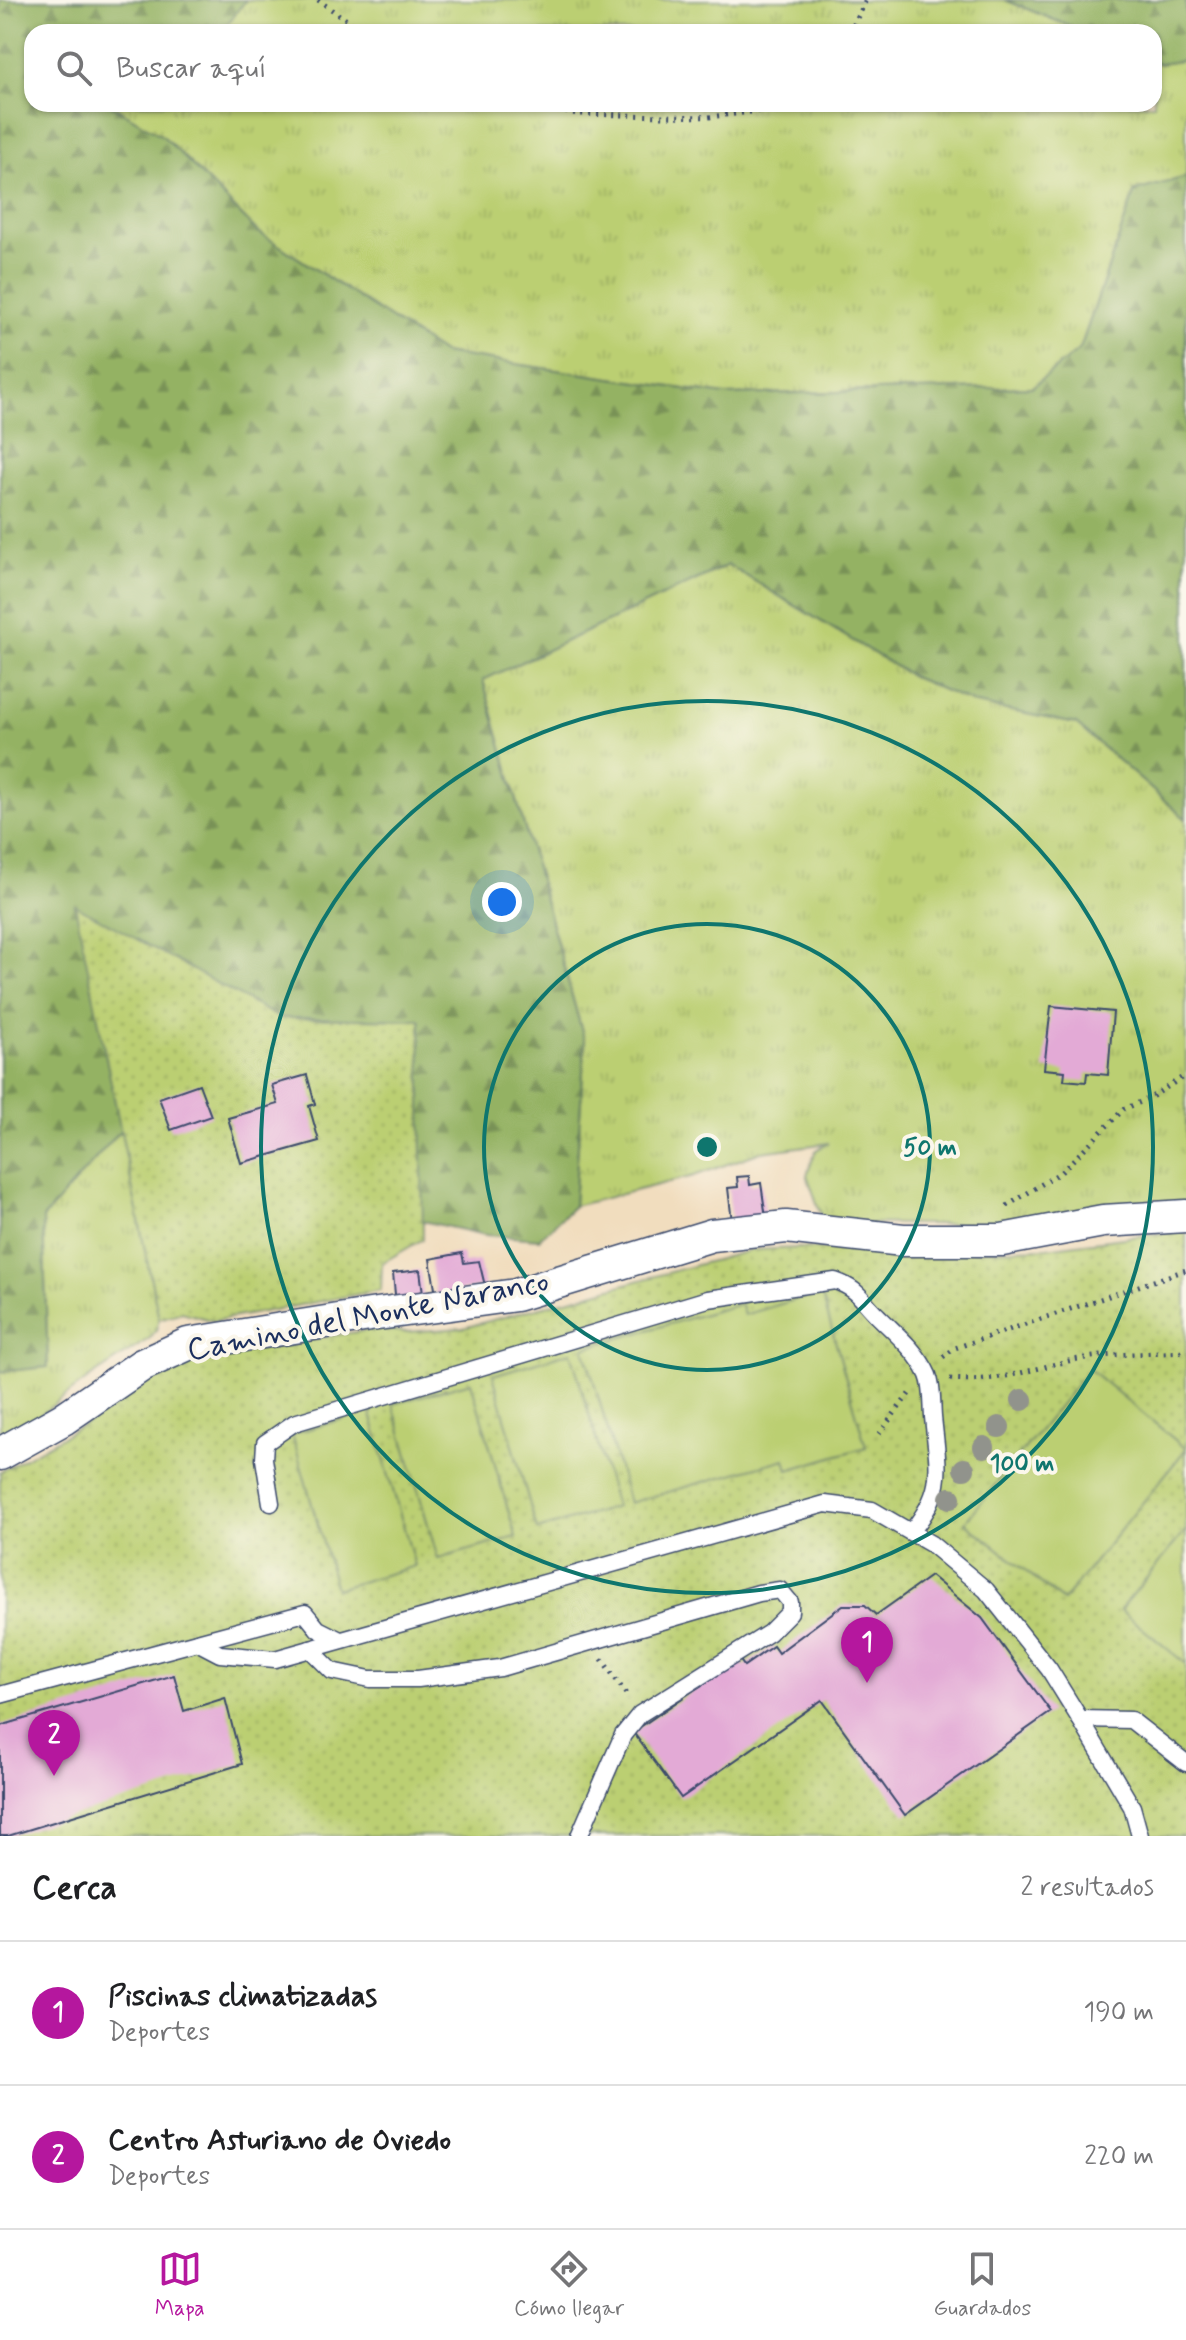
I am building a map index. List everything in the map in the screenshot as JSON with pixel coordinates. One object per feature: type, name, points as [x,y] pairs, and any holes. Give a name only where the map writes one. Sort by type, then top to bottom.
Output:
[{"type":"street","name":"Camino del Monte Naranco","points":[[0,1454],[63,1419],[142,1365],[188,1344],[516,1295],[712,1235],[786,1227],[903,1240],[1002,1240],[1103,1221],[1186,1216]]},
{"type":"lane","points":[[271,1503],[264,1459],[265,1443],[294,1423],[708,1299],[835,1281],[854,1288],[915,1353],[927,1374],[938,1461],[937,1487],[929,1510],[911,1532]]},
{"type":"lane","points":[[197,1642],[220,1654],[275,1659],[825,1504],[872,1510],[931,1544],[986,1590],[1049,1669],[1132,1807],[1140,1836]]},
{"type":"lane","points":[[310,1649],[332,1671],[370,1679],[418,1679],[500,1668],[759,1593],[780,1590],[790,1602],[790,1612],[769,1633],[640,1714],[623,1735],[579,1836]]},
{"type":"lane","points":[[0,1695],[305,1613],[318,1629],[340,1640]]},
{"type":"lane","points":[[1080,1719],[1131,1720],[1186,1763]]},
{"type":"path","points":[[318,0],[352,24]]},
{"type":"path","points":[[854,24],[866,0]]},
{"type":"path","points":[[566,112],[709,117],[751,112]]},
{"type":"path","points":[[961,1240],[1061,1172],[1124,1109],[1150,1098],[1186,1075]]},
{"type":"path","points":[[879,1434],[927,1374],[955,1348],[1186,1270]]},
{"type":"path","points":[[927,1374],[977,1381],[1003,1379],[1097,1356],[1186,1352]]},
{"type":"path","points":[[591,1641],[640,1714]]},
{"type":"green space","points":[[0,0],[246,0],[226,24],[24,24],[24,112],[122,112],[164,137],[257,231],[443,353],[725,395],[1032,387],[1080,349],[1135,191],[1186,177],[1186,819],[1076,724],[976,704],[913,677],[728,565],[483,680],[585,1042],[574,1206],[539,1239],[485,1235],[422,1221],[420,1020],[279,1018],[76,906],[121,1130],[43,1218],[48,1367],[0,1372]]},
{"type":"green space","points":[[246,0],[1005,0],[1064,24],[226,24]]},
{"type":"green space","points":[[1005,0],[1186,0],[1186,60],[1162,64],[1162,24],[1064,24]]},
{"type":"green space","points":[[1186,60],[1186,177],[1135,191],[1080,349],[1032,387],[725,395],[443,353],[257,231],[164,137],[122,112],[1162,112],[1162,64]]},
{"type":"green space","points":[[728,565],[913,677],[976,704],[1076,724],[1186,819],[1186,1206],[1031,1225],[824,1223],[807,1175],[816,1150],[829,1143],[761,1152],[694,1176],[574,1206],[585,1042],[483,680]]},
{"type":"green space","points":[[75,905],[279,1018],[420,1020],[423,1239],[382,1263],[381,1290],[214,1321],[182,1312],[159,1319]]},
{"type":"green space","points":[[121,1130],[159,1319],[156,1330],[150,1338],[88,1379],[0,1445],[0,1372],[48,1366],[43,1218]]},
{"type":"green space","points":[[1186,1230],[1186,1836],[0,1836],[0,1472],[113,1408],[138,1387],[170,1368],[221,1352],[376,1329],[406,1332],[463,1328],[752,1250],[802,1248],[895,1253],[1046,1248]]},
{"type":"green space","points":[[821,1292],[866,1447],[788,1470],[785,1459],[629,1503],[584,1348],[740,1304],[744,1315]]},
{"type":"green space","points":[[571,1352],[616,1507],[537,1530],[493,1375]]},
{"type":"green space","points":[[1089,1369],[1186,1449],[1063,1601],[965,1522]]},
{"type":"green space","points":[[471,1382],[516,1537],[438,1559],[393,1404]]},
{"type":"green space","points":[[370,1411],[415,1566],[336,1589],[292,1434]]},
{"type":"green space","points":[[1186,1530],[1186,1664],[1120,1610]]},
{"type":"building","points":[[1051,1006],[1113,1012],[1108,1075],[1087,1073],[1086,1082],[1064,1080],[1065,1071],[1044,1069]]},
{"type":"building","points":[[307,1075],[315,1104],[309,1106],[319,1141],[241,1163],[228,1118],[278,1104],[272,1085]]},
{"type":"building","points":[[199,1084],[211,1116],[171,1130],[159,1098]]},
{"type":"building","points":[[749,1176],[750,1185],[761,1183],[766,1218],[732,1222],[728,1188],[738,1187],[737,1177]]},
{"type":"building","points":[[462,1253],[464,1263],[479,1261],[485,1286],[436,1295],[430,1259]]},
{"type":"building","points":[[420,1270],[424,1301],[396,1305],[393,1273]]},
{"type":"building","points":[[931,1576],[982,1618],[1051,1712],[905,1815],[822,1700],[681,1798],[633,1732],[739,1659],[744,1666],[773,1646],[778,1653],[843,1605],[865,1605],[876,1615]]},
{"type":"building","points":[[174,1675],[184,1711],[225,1698],[242,1764],[0,1836],[0,1726]]},
{"type":"place","name":"Piscinas climatizadas","points":[[867,1683]]},
{"type":"place","name":"Centro Asturiano de Oviedo","points":[[54,1776]]}]
